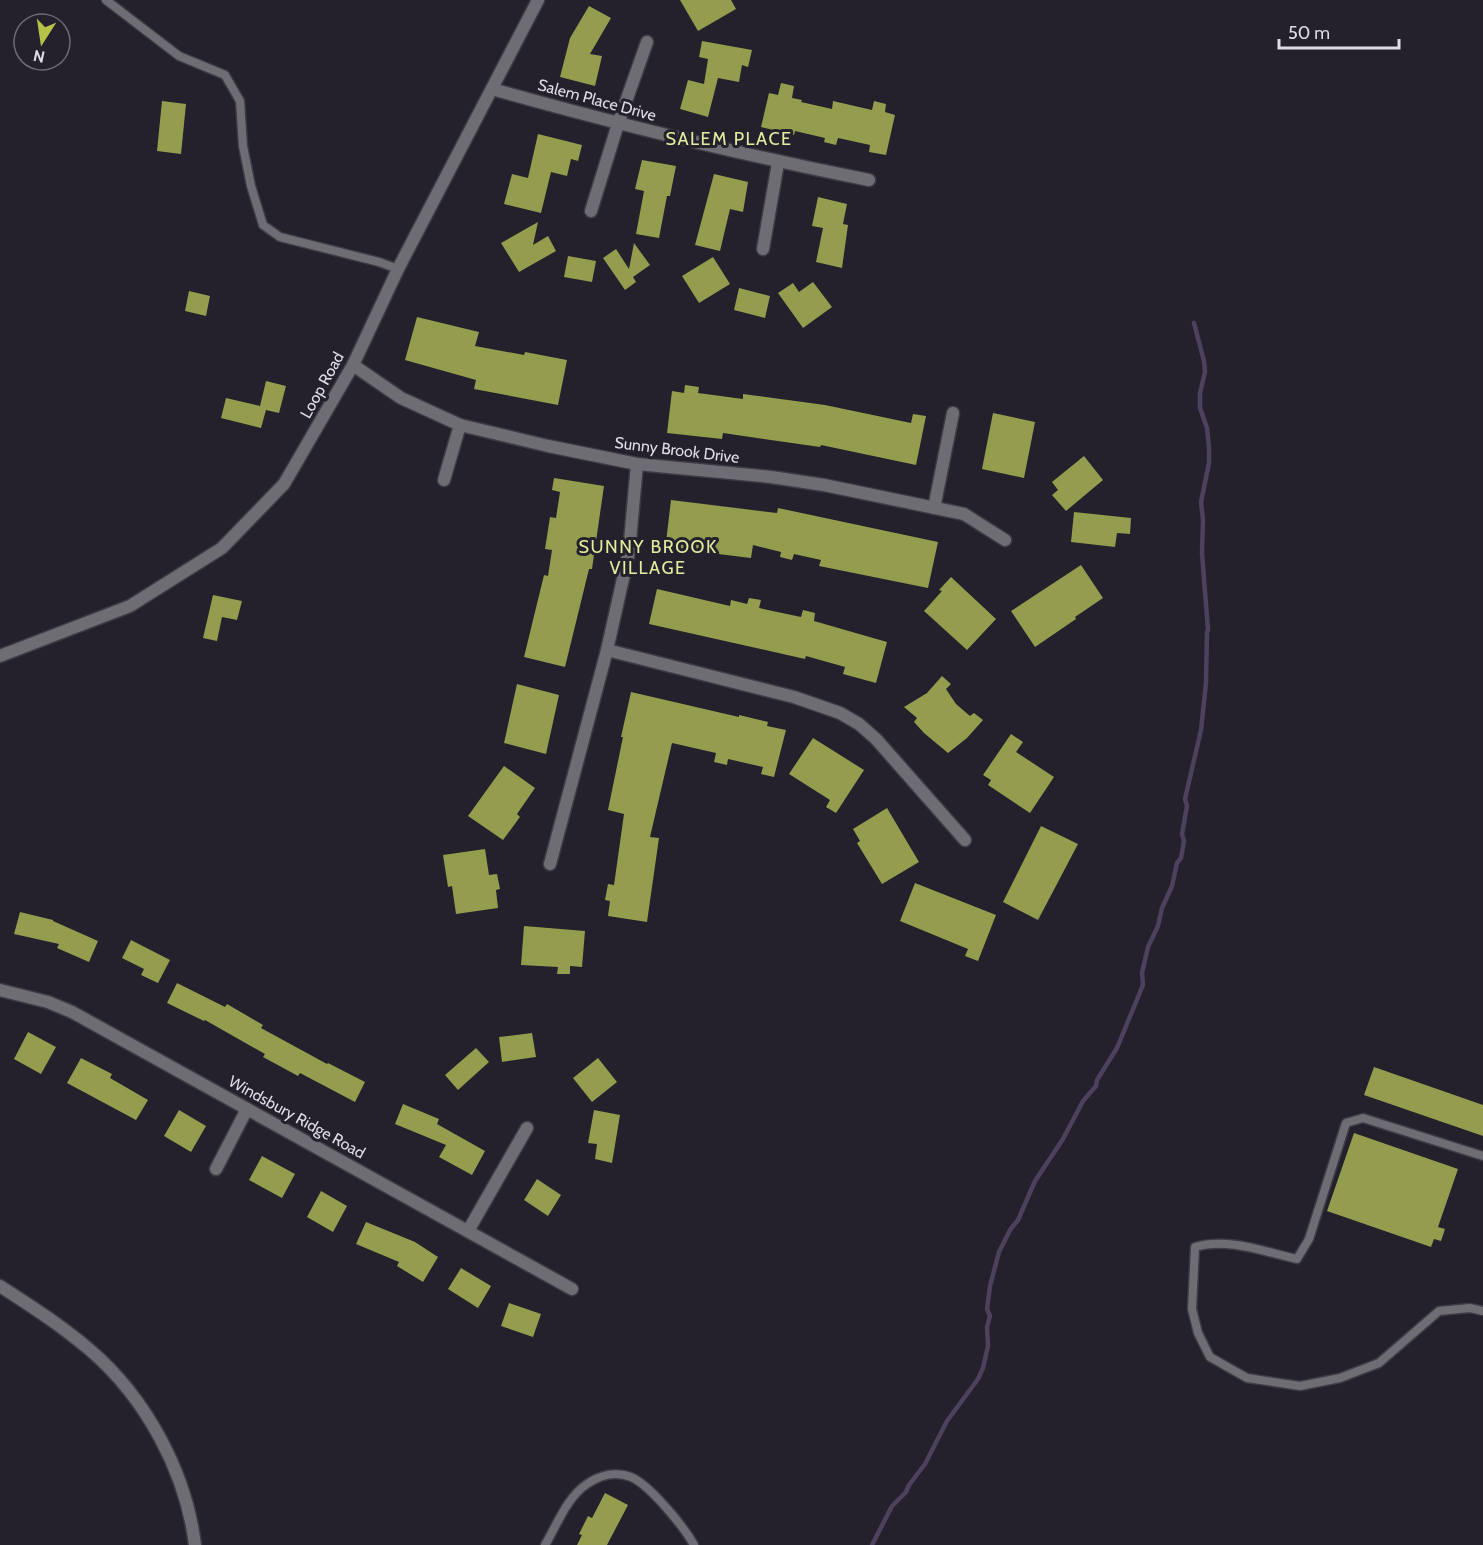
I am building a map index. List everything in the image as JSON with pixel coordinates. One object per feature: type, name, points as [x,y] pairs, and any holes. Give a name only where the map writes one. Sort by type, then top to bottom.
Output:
[{"type":"street","name":"Loop Road","points":[[0,656],[130,606],[222,548],[284,484],[353,365],[398,269],[538,0]]},
{"type":"street","points":[[591,211],[647,42]]},
{"type":"street","name":"Salem Place Drive","points":[[492,89],[618,124],[778,163],[869,180]]},
{"type":"street","points":[[763,249],[778,163]]},
{"type":"street","name":"Sunny Brook Drive","points":[[353,365],[401,398],[460,425],[637,464],[771,477],[824,485],[964,514],[1005,540]]},
{"type":"street","points":[[934,508],[953,413]]},
{"type":"street","points":[[444,480],[460,425]]},
{"type":"street","points":[[550,864],[607,650],[629,552],[637,464]]},
{"type":"street","points":[[607,650],[794,697],[840,713],[859,724],[876,740],[965,840]]},
{"type":"street","name":"Windsbury Ridge Road","points":[[0,990],[48,1002],[72,1012],[572,1289]]},
{"type":"street","points":[[216,1169],[248,1109]]},
{"type":"street","points":[[468,1231],[527,1128]]},
{"type":"street","points":[[0,1286],[92,1351],[122,1382],[147,1417],[170,1458],[185,1497],[195,1545]]},
{"type":"lane","points":[[106,0],[179,56],[225,75],[240,101],[243,146],[251,186],[263,225],[280,237],[398,269]]},
{"type":"lane","points":[[1483,1156],[1363,1118],[1346,1123],[1309,1239],[1297,1259],[1226,1244],[1206,1244],[1196,1247],[1192,1309],[1198,1333],[1210,1357],[1247,1378],[1300,1386],[1340,1378],[1380,1363],[1439,1311],[1470,1308],[1483,1311]]},
{"type":"lane","points":[[545,1545],[569,1503],[586,1484],[602,1476],[616,1474],[632,1478],[653,1494],[686,1531],[694,1545]]},
{"type":"building","points":[[680,0],[731,0],[736,9],[698,31]]},
{"type":"building","points":[[589,6],[611,18],[590,54],[602,56],[595,86],[560,77],[570,38]]},
{"type":"building","points":[[702,41],[752,50],[748,67],[742,65],[739,82],[718,78],[708,117],[680,109],[688,80],[704,84],[708,59],[699,57]]},
{"type":"building","points":[[781,83],[794,86],[792,98],[832,109],[833,101],[872,110],[874,101],[886,104],[885,112],[895,115],[886,155],[869,152],[870,145],[838,138],[836,145],[824,142],[825,138],[795,131],[794,135],[761,127],[769,93],[778,95]]},
{"type":"building","points":[[162,101],[186,104],[181,154],[157,151]]},
{"type":"building","points":[[538,134],[582,145],[578,161],[571,159],[567,176],[551,172],[541,213],[504,204],[512,174],[528,178]]},
{"type":"building","points":[[642,160],[676,166],[670,196],[667,196],[659,238],[636,234],[644,191],[635,189]]},
{"type":"building","points":[[714,174],[748,182],[743,212],[730,209],[720,251],[695,245]]},
{"type":"building","points":[[818,197],[847,204],[843,224],[848,225],[842,268],[816,262],[823,228],[812,226]]},
{"type":"building","points":[[538,222],[533,245],[548,236],[556,251],[519,272],[501,243]]},
{"type":"building","points":[[634,243],[650,265],[633,277],[636,282],[625,290],[603,258],[616,249],[629,269]]},
{"type":"building","points":[[568,256],[596,261],[592,282],[564,277]]},
{"type":"building","points":[[713,257],[730,284],[699,303],[682,276]]},
{"type":"building","points":[[813,282],[832,307],[803,328],[778,293],[793,283],[799,292]]},
{"type":"building","points":[[739,288],[770,296],[765,318],[734,310]]},
{"type":"building","points":[[189,291],[210,296],[206,316],[185,311]]},
{"type":"building","points":[[417,317],[479,332],[475,346],[567,360],[558,405],[474,389],[476,380],[405,360]]},
{"type":"building","points":[[266,381],[286,386],[279,413],[266,410],[261,428],[221,418],[226,398],[260,406]]},
{"type":"building","points":[[685,385],[699,387],[698,393],[743,399],[743,394],[825,405],[911,423],[913,414],[926,416],[916,465],[821,445],[820,447],[723,433],[722,439],[667,433],[672,391],[684,393]]},
{"type":"building","points":[[993,413],[1035,422],[1024,478],[982,469]]},
{"type":"building","points":[[1084,456],[1103,480],[1066,511],[1052,495],[1058,490],[1052,482]]},
{"type":"building","points":[[554,478],[604,486],[592,569],[589,569],[565,667],[524,657],[544,575],[548,576],[552,550],[545,549],[550,517],[556,518],[560,492],[552,490]]},
{"type":"building","points":[[671,500],[777,513],[778,508],[938,542],[928,588],[819,566],[821,560],[794,554],[792,560],[780,557],[781,552],[753,545],[751,558],[677,549],[678,543],[666,542]]},
{"type":"building","points":[[1074,512],[1131,518],[1130,534],[1117,533],[1115,547],[1071,542]]},
{"type":"building","points":[[1081,565],[1103,598],[1035,647],[1011,611]]},
{"type":"building","points":[[951,577],[996,619],[967,650],[924,611]]},
{"type":"building","points":[[657,589],[730,606],[731,600],[747,604],[749,598],[761,600],[759,608],[801,617],[803,610],[815,613],[814,621],[887,642],[876,683],[843,674],[845,667],[806,656],[805,659],[649,624]]},
{"type":"building","points":[[213,595],[242,601],[237,620],[222,617],[217,641],[203,638]]},
{"type":"building","points":[[942,676],[951,684],[946,689],[956,704],[970,716],[974,713],[983,720],[967,738],[948,753],[924,733],[914,722],[917,718],[904,707],[927,693]]},
{"type":"building","points":[[517,684],[559,695],[546,754],[504,743]]},
{"type":"building","points":[[631,692],[768,722],[767,726],[786,730],[774,777],[761,774],[763,767],[728,759],[727,765],[714,762],[716,753],[672,743],[650,837],[659,838],[647,922],[608,916],[610,901],[605,900],[608,884],[614,885],[624,814],[608,810]]},
{"type":"building","points":[[1011,734],[1023,742],[1016,752],[1054,777],[1030,813],[988,785],[991,780],[983,775]]},
{"type":"building","points":[[813,738],[864,770],[836,813],[826,807],[830,800],[789,774]]},
{"type":"building","points":[[504,766],[535,788],[517,814],[520,817],[503,840],[468,816]]},
{"type":"building","points":[[887,808],[919,862],[882,884],[857,843],[860,841],[853,829]]},
{"type":"building","points":[[1041,826],[1078,844],[1038,920],[1003,902]]},
{"type":"building","points":[[485,849],[489,875],[497,874],[500,889],[496,890],[498,908],[456,914],[452,886],[448,887],[443,855]]},
{"type":"building","points":[[915,883],[996,915],[978,961],[965,956],[968,949],[900,921]]},
{"type":"building","points":[[20,912],[53,920],[98,941],[89,962],[57,948],[59,944],[14,934]]},
{"type":"building","points":[[524,926],[585,931],[582,967],[570,966],[570,974],[557,974],[558,967],[521,965]]},
{"type":"building","points":[[131,940],[170,960],[158,983],[141,975],[144,969],[122,958]]},
{"type":"building","points":[[177,983],[225,1007],[227,1004],[263,1025],[261,1028],[365,1082],[355,1102],[300,1073],[298,1076],[263,1057],[265,1054],[205,1020],[167,1003]]},
{"type":"building","points":[[28,1032],[56,1047],[41,1074],[14,1059]]},
{"type":"building","points":[[532,1033],[536,1057],[502,1062],[499,1037]]},
{"type":"building","points":[[476,1048],[489,1062],[458,1090],[445,1075]]},
{"type":"building","points":[[81,1058],[112,1074],[110,1078],[148,1100],[136,1120],[67,1083]]},
{"type":"building","points":[[598,1058],[617,1082],[592,1102],[573,1078]]},
{"type":"building","points":[[1374,1067],[1483,1105],[1483,1136],[1364,1095]]},
{"type":"building","points":[[403,1104],[439,1119],[437,1124],[485,1151],[472,1175],[439,1157],[446,1145],[395,1124]]},
{"type":"building","points":[[179,1110],[206,1126],[191,1152],[164,1136]]},
{"type":"building","points":[[594,1110],[620,1115],[612,1163],[595,1159],[597,1144],[588,1143]]},
{"type":"building","points":[[1354,1133],[1458,1169],[1438,1227],[1445,1229],[1441,1241],[1434,1239],[1431,1247],[1327,1211]]},
{"type":"building","points":[[262,1156],[295,1174],[282,1198],[249,1180]]},
{"type":"building","points":[[537,1179],[561,1195],[548,1216],[524,1200]]},
{"type":"building","points":[[321,1191],[347,1206],[333,1232],[307,1217]]},
{"type":"building","points":[[366,1222],[415,1242],[438,1257],[423,1282],[397,1266],[399,1262],[356,1244]]},
{"type":"building","points":[[461,1268],[491,1286],[478,1308],[448,1289]]},
{"type":"building","points":[[509,1303],[541,1314],[533,1337],[501,1326]]},
{"type":"building","points":[[605,1493],[628,1505],[607,1545],[577,1545],[582,1535],[579,1534],[588,1516],[592,1518]]},
{"type":"waterway","points":[[872,1545],[892,1506],[906,1492],[925,1464],[947,1421],[978,1379],[983,1368],[988,1346],[987,1327],[990,1316],[987,1309],[990,1286],[999,1252],[1018,1220],[1035,1181],[1063,1139],[1083,1101],[1096,1086],[1097,1080],[1117,1048],[1143,985],[1142,973],[1148,947],[1158,926],[1162,908],[1172,886],[1177,863],[1181,858],[1187,806],[1185,799],[1201,730],[1208,630],[1201,502],[1209,463],[1209,447],[1207,428],[1200,408],[1200,393],[1205,372],[1204,361],[1194,323]]},
{"type":"district","name":"SALEM PLACE","points":[[729,139]]},
{"type":"district","name":"SUNNY BROOK VILLAGE","points":[[648,557]]}]
